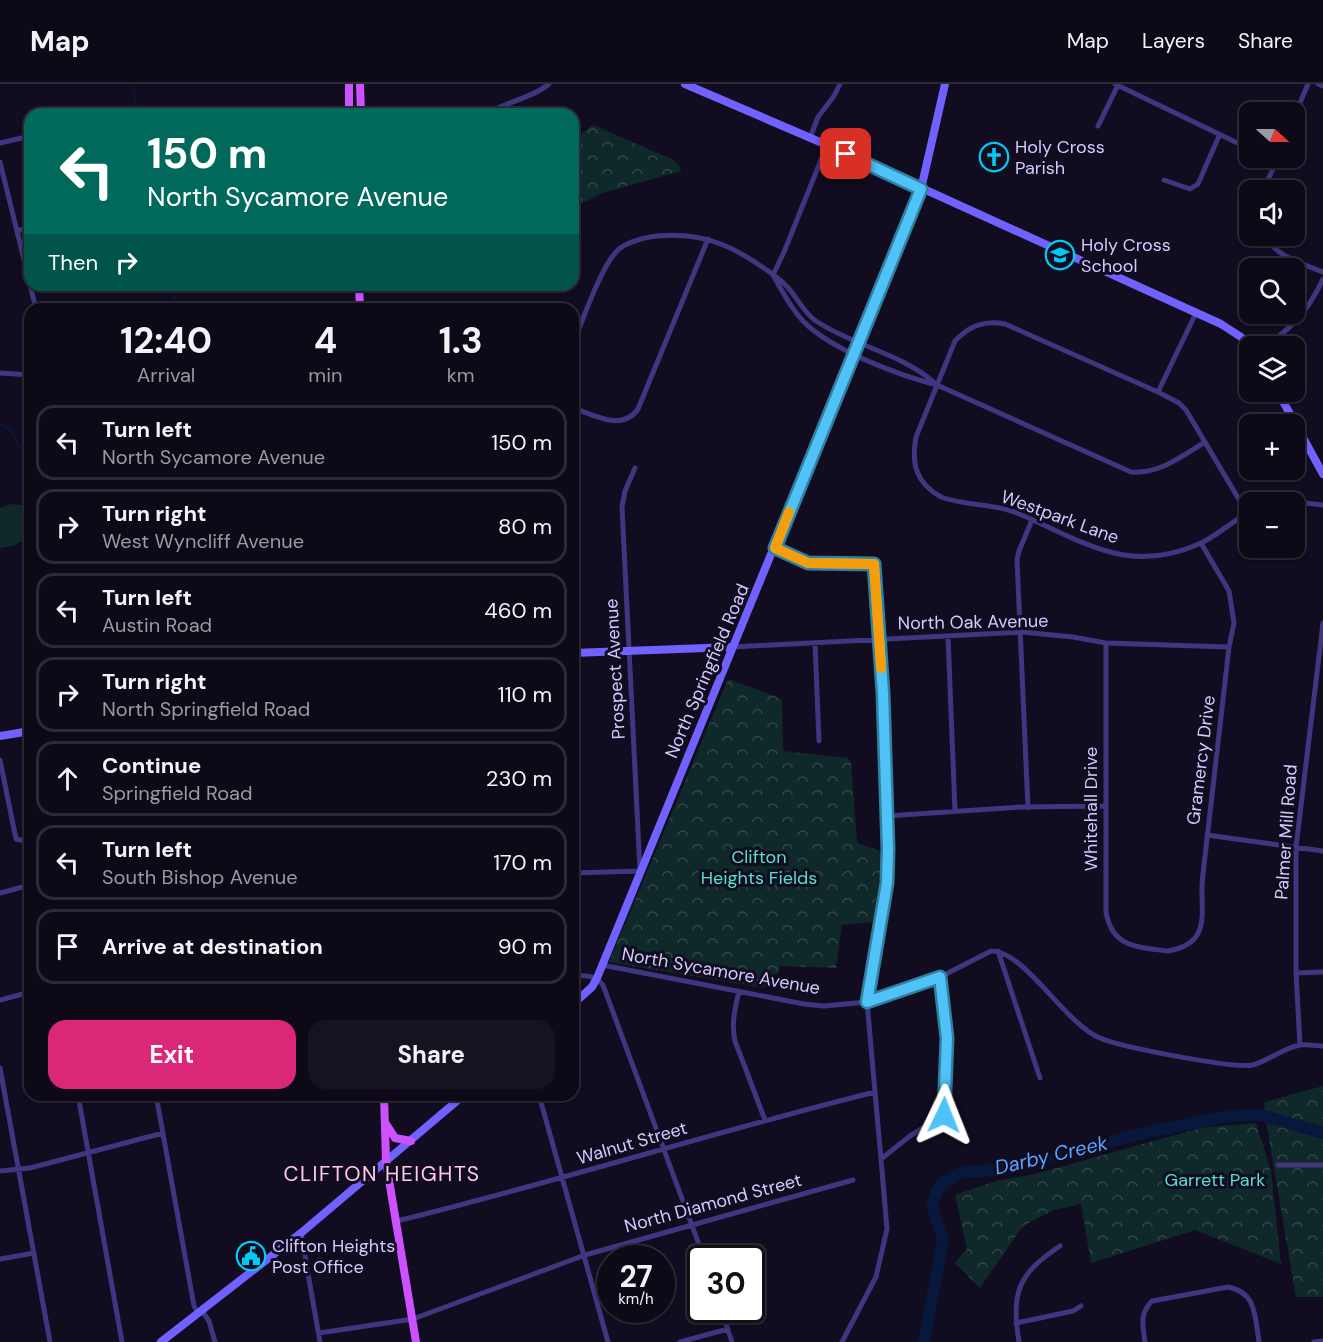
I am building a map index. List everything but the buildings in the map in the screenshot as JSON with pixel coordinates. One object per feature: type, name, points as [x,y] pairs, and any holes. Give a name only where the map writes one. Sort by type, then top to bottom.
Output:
[{"type":"main road","points":[[349,84],[349,108]]},
{"type":"main road","points":[[360,84],[361,108]]},
{"type":"main road","points":[[685,84],[827,145],[1221,324],[1239,337]]},
{"type":"main road","name":"North Springfield Road","points":[[579,999],[592,987],[597,978],[732,646],[860,342],[921,189],[945,84]]},
{"type":"main road","points":[[1283,402],[1323,474]]},
{"type":"main road","name":"North Oak Avenue","points":[[579,653],[732,646]]},
{"type":"main road","points":[[0,736],[24,732]]},
{"type":"main road","points":[[384,1101],[386,1162],[416,1342]]},
{"type":"main road","points":[[161,1342],[301,1233],[457,1101]]},
{"type":"main road","points":[[384,1122],[392,1136],[411,1141]]},
{"type":"street","points":[[497,108],[540,91],[549,84]]},
{"type":"street","points":[[810,138],[818,117],[840,84]]},
{"type":"street","points":[[1300,102],[1308,84]]},
{"type":"street","points":[[1318,84],[1323,86]]},
{"type":"street","points":[[1098,126],[1116,85],[1239,144]]},
{"type":"street","points":[[1164,180],[1190,189],[1198,184],[1219,136]]},
{"type":"street","points":[[0,143],[24,137]]},
{"type":"street","points":[[773,275],[827,145]]},
{"type":"street","points":[[0,162],[2,185],[24,260]]},
{"type":"street","points":[[17,231],[24,229]]},
{"type":"street","points":[[579,330],[608,263],[618,250],[630,242],[676,234],[708,239],[737,251],[789,288],[815,320],[837,333],[923,373],[937,385]]},
{"type":"street","points":[[579,410],[604,419],[623,421],[633,416],[638,409],[708,239]]},
{"type":"street","points":[[1271,246],[1285,257],[1323,272]]},
{"type":"street","points":[[773,275],[790,305],[824,338],[855,354],[915,379],[937,385],[1131,472],[1145,472],[1164,466],[1205,442]]},
{"type":"street","points":[[1279,336],[1298,321],[1311,304],[1323,279]]},
{"type":"street","points":[[1158,392],[1196,313]]},
{"type":"street","points":[[937,385],[952,346],[959,337],[972,327],[993,322],[1010,326],[1179,403],[1186,410],[1239,497]]},
{"type":"street","points":[[0,373],[24,375]]},
{"type":"street","name":"Westpark Lane","points":[[937,385],[914,448],[915,466],[922,481],[933,492],[948,500],[1008,510],[1098,549],[1135,557],[1165,555],[1201,543],[1239,518]]},
{"type":"street","name":"Prospect Avenue","points":[[635,468],[625,491],[622,507],[640,871]]},
{"type":"street","points":[[1305,503],[1323,505]]},
{"type":"street","points":[[1028,808],[1022,632],[1017,560],[1032,520]]},
{"type":"street","name":"Gramercy Drive","points":[[1150,948],[1168,951],[1182,948],[1201,928],[1207,835],[1234,623],[1229,591],[1201,543]]},
{"type":"street","points":[[775,548],[808,563],[874,564],[880,640],[887,883],[867,1002],[887,1230],[876,1276],[842,1342]]},
{"type":"street","name":"Palmer Mill Road","points":[[1300,1045],[1296,973],[1296,847],[1323,623]]},
{"type":"street","name":"North Oak Avenue","points":[[732,646],[1022,632],[1106,643],[1230,647]]},
{"type":"street","points":[[948,636],[955,811]]},
{"type":"street","points":[[815,643],[819,741]]},
{"type":"street","name":"Whitehall Drive","points":[[1106,643],[1106,912],[1108,923],[1115,935],[1122,940],[1150,948]]},
{"type":"street","points":[[1314,683],[1323,684]]},
{"type":"street","points":[[0,760],[16,839],[24,841]]},
{"type":"street","points":[[886,816],[955,811],[1106,806]]},
{"type":"street","points":[[1207,835],[1323,850]]},
{"type":"street","points":[[579,873],[640,871]]},
{"type":"street","points":[[0,893],[24,887]]},
{"type":"street","name":"North Sycamore Avenue","points":[[602,965],[824,1006],[867,1002],[940,977],[991,951],[998,951]]},
{"type":"street","points":[[998,951],[1021,967],[1088,1032],[1105,1040],[1136,1048],[1244,1066],[1253,1065],[1300,1045],[1323,1046]]},
{"type":"street","points":[[998,951],[1040,1078]]},
{"type":"street","points":[[1296,973],[1323,972]]},
{"type":"street","points":[[579,976],[597,978],[603,985],[699,1245]]},
{"type":"street","points":[[881,1159],[910,1136],[944,1115],[947,1038],[940,977]]},
{"type":"street","points":[[739,991],[732,1020],[735,1041],[765,1120]]},
{"type":"street","points":[[0,1000],[24,994]]},
{"type":"street","points":[[0,1068],[50,1342]]},
{"type":"street","name":"Walnut Street","points":[[397,1221],[875,1092]]},
{"type":"street","points":[[79,1101],[122,1342]]},
{"type":"street","points":[[157,1101],[194,1306],[209,1321],[215,1342]]},
{"type":"street","points":[[541,1101],[608,1341],[601,1342]]},
{"type":"street","points":[[0,1171],[30,1168],[163,1133]]},
{"type":"street","points":[[1278,1165],[1323,1165]]},
{"type":"street","name":"North Diamond Street","points":[[319,1333],[413,1319],[585,1254],[853,1180]]},
{"type":"street","points":[[301,1233],[320,1342]]},
{"type":"street","points":[[1019,1342],[1016,1296],[1021,1283],[1046,1256],[1060,1246]]},
{"type":"street","points":[[0,1259],[34,1253]]},
{"type":"street","points":[[1145,1342],[1142,1317],[1152,1301],[1228,1287],[1239,1289],[1250,1298],[1259,1342]]},
{"type":"street","points":[[1016,1323],[1073,1311],[1081,1306]]},
{"type":"street","points":[[726,1323],[732,1342]]},
{"type":"street","points":[[680,1342],[728,1329]]},
{"type":"street","points":[[1314,1342],[1323,1341]]},
{"type":"green space","points":[[593,125],[674,160],[681,171],[603,193],[579,205],[579,136]]},
{"type":"green space","points":[[10,504],[22,505],[24,509],[24,540],[13,546],[0,548],[0,508]]},
{"type":"green space","name":"Clifton Heights Fields","points":[[728,679],[782,699],[783,751],[848,758],[851,762],[857,843],[884,852],[873,922],[842,925],[836,968],[780,966],[778,974],[767,974],[764,988],[609,962]]},
{"type":"green space","points":[[1323,1086],[1323,1297],[1296,1297],[1264,1110],[1265,1102]]},
{"type":"green space","name":"Garrett Park","points":[[1256,1123],[1271,1171],[1281,1264],[1195,1230],[1091,1263],[1081,1204],[1054,1210],[1023,1226],[980,1288],[955,1263],[967,1249],[955,1195],[996,1181],[1035,1174],[1204,1127]]},
{"type":"waterway","points":[[133,84],[137,108]]},
{"type":"waterway","points":[[171,291],[176,299]]},
{"type":"waterway","points":[[0,425],[11,430],[20,448],[24,449]]},
{"type":"waterway","name":"Darby Creek","points":[[924,1342],[943,1240],[932,1206],[936,1193],[943,1183],[961,1172],[1001,1170],[1148,1132],[1228,1116],[1260,1115],[1323,1133]]},
{"type":"slow traffic","points":[[789,512],[775,548],[808,563],[874,564],[881,668]]},
{"type":"place","name":"Holy Cross Parish","points":[[994,157]]},
{"type":"place","name":"Holy Cross School","points":[[1060,255]]},
{"type":"place","name":"Clifton Heights Post Office","points":[[251,1256]]},
{"type":"district","name":"CLIFTON HEIGHTS","points":[[382,1174]]},
{"type":"route","points":[[846,154],[921,189],[775,548],[808,563],[874,564],[883,693],[888,849],[887,883],[867,1002],[940,977],[947,1038],[944,1115]]}]
